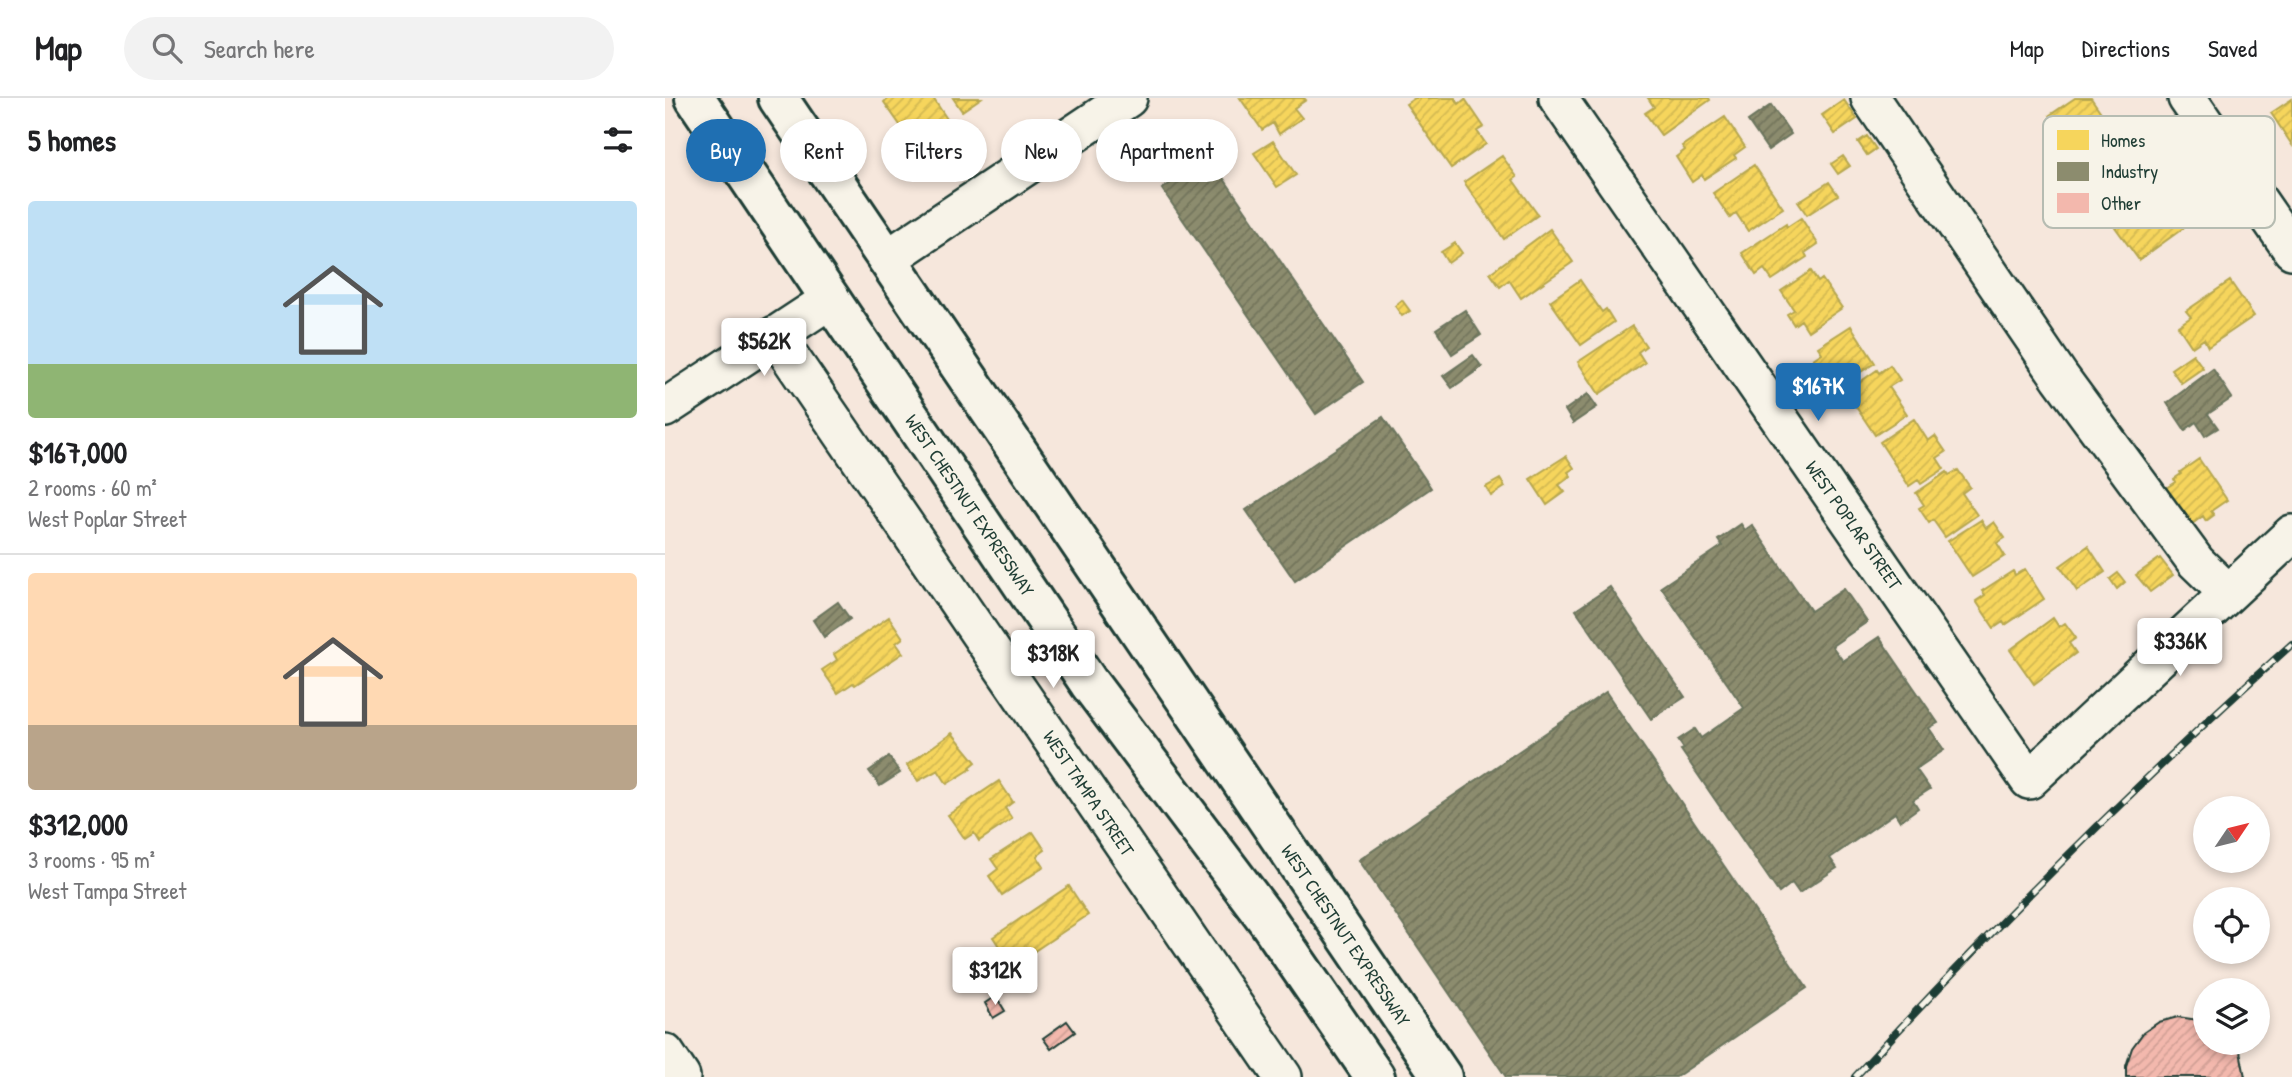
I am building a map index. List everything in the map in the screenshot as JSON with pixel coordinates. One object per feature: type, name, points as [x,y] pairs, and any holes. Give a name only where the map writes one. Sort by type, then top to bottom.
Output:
[{"type":"main road","name":"WEST CHESTNUT EXPRESSWAY","points":[[695,98],[1089,683],[1268,921],[1375,1077]]},
{"type":"main road","name":"WEST CHESTNUT EXPRESSWAY","points":[[778,98],[1442,1077]]},
{"type":"street","points":[[887,258],[1128,98]]},
{"type":"street","name":"WEST POPLAR STREET","points":[[1559,98],[2029,780],[2228,593]]},
{"type":"street","points":[[1870,98],[2060,377],[2196,562],[2228,593],[2292,534]]},
{"type":"street","points":[[2187,98],[2199,116]]},
{"type":"street","points":[[2275,225],[2292,250]]},
{"type":"street","points":[[665,408],[831,299]]},
{"type":"street","name":"WEST TAMPA STREET","points":[[775,335],[1283,1077]]},
{"type":"street","points":[[665,1053],[681,1077]]},
{"type":"building: Homes","points":[[888,98],[933,98],[947,119],[896,119],[884,102]]},
{"type":"building: Homes","points":[[953,98],[981,98],[962,111]]},
{"type":"building: Homes","points":[[1240,98],[1306,100],[1294,108],[1302,118],[1279,134],[1273,123],[1262,130]]},
{"type":"building: Homes","points":[[1415,98],[1455,98],[1459,104],[1465,99],[1484,127],[1477,131],[1486,144],[1451,168],[1406,104]]},
{"type":"building: Homes","points":[[1648,98],[1710,100],[1661,135],[1645,113],[1654,107]]},
{"type":"building: Homes","points":[[2075,98],[2091,98],[2103,116],[2051,116]]},
{"type":"building: Homes","points":[[2292,99],[2292,145],[2275,116],[2271,113]]},
{"type":"building: Homes","points":[[1844,100],[1857,119],[1835,134],[1822,115]]},
{"type":"building: Homes","points":[[1725,117],[1745,147],[1734,155],[1736,158],[1704,179],[1702,175],[1692,182],[1676,157],[1685,150],[1682,146]]},
{"type":"building: Homes","points":[[1867,136],[1876,149],[1867,155],[1858,142]]},
{"type":"building: Homes","points":[[1273,141],[1296,175],[1277,187],[1254,153]]},
{"type":"building: Homes","points":[[1502,156],[1517,177],[1513,180],[1538,215],[1504,239],[1464,182]]},
{"type":"building: Homes","points":[[1843,156],[1850,166],[1838,174],[1831,164]]},
{"type":"building: Homes","points":[[1754,165],[1783,208],[1748,231],[1736,213],[1730,218],[1713,193]]},
{"type":"building: Homes","points":[[1829,182],[1838,195],[1807,215],[1798,202]]},
{"type":"building: Homes","points":[[1801,218],[1818,244],[1805,253],[1807,257],[1772,280],[1764,269],[1756,275],[1742,253],[1786,224],[1787,227]]},
{"type":"building: Homes","points":[[2116,228],[2183,228],[2139,260]]},
{"type":"building: Homes","points":[[1550,229],[1573,262],[1521,298],[1509,280],[1500,287],[1490,273]]},
{"type":"building: Homes","points":[[1455,243],[1462,253],[1448,263],[1441,252]]},
{"type":"building: Homes","points":[[1811,271],[1818,282],[1822,279],[1842,308],[1808,331],[1801,320],[1794,325],[1787,314],[1794,310],[1781,291]]},
{"type":"building: Homes","points":[[1580,280],[1602,312],[1606,309],[1614,322],[1581,345],[1550,301]]},
{"type":"building: Homes","points":[[2230,281],[2254,316],[2208,347],[2204,339],[2192,347],[2178,326],[2191,317],[2186,311]]},
{"type":"building: Homes","points":[[1402,300],[1410,311],[1402,316],[1395,306]]},
{"type":"building: Homes","points":[[1632,326],[1646,346],[1638,352],[1645,363],[1599,394],[1578,362]]},
{"type":"building: Homes","points":[[1851,326],[1875,363],[1842,384],[1839,380],[1830,385],[1813,359],[1822,353],[1818,347]]},
{"type":"building: Homes","points":[[2193,354],[2203,368],[2181,383],[2171,369]]},
{"type":"building: Homes","points":[[1890,365],[1900,380],[1889,387],[1907,414],[1875,435],[1846,392],[1877,370],[1879,373]]},
{"type":"building: Homes","points":[[1914,419],[1928,441],[1935,436],[1946,452],[1937,458],[1944,469],[1921,484],[1918,480],[1909,486],[1880,442]]},
{"type":"building: Homes","points":[[1566,456],[1574,468],[1568,472],[1571,476],[1559,485],[1565,492],[1547,505],[1530,479]]},
{"type":"building: Homes","points":[[2199,459],[2227,500],[2211,511],[2214,515],[2206,521],[2203,516],[2192,524],[2181,508],[2168,517],[2154,496],[2175,482],[2174,479],[2180,472]]},
{"type":"building: Homes","points":[[1958,470],[1970,487],[1962,493],[1977,515],[1945,537],[1933,520],[1929,523],[1919,508],[1924,505],[1916,493],[1947,472],[1949,475]]},
{"type":"building: Homes","points":[[1500,479],[1505,487],[1491,496],[1486,487]]},
{"type":"building: Homes","points":[[1981,520],[1986,528],[1994,522],[2005,538],[1997,543],[2005,556],[1972,577],[1948,541]]},
{"type":"building: Homes","points":[[2088,546],[2105,572],[2077,591],[2060,566]]},
{"type":"building: Homes","points":[[2160,558],[2173,575],[2150,592],[2136,575]]},
{"type":"building: Homes","points":[[2025,569],[2044,599],[2005,625],[2003,622],[1994,628],[1976,601],[1985,595],[1982,591],[2013,571],[2015,575]]},
{"type":"building: Homes","points":[[2118,573],[2125,582],[2117,589],[2110,579]]},
{"type":"building: Homes","points":[[889,617],[903,638],[896,643],[903,653],[838,693],[822,670],[837,660],[834,654]]},
{"type":"building: Homes","points":[[2053,618],[2059,627],[2065,623],[2076,638],[2069,643],[2076,653],[2034,684],[2010,650]]},
{"type":"building: Homes","points":[[952,733],[976,762],[971,769],[947,784],[938,770],[918,781],[907,765]]},
{"type":"building: Homes","points":[[999,781],[1013,802],[1005,808],[1012,819],[979,841],[974,833],[965,839],[948,815]]},
{"type":"building: Homes","points":[[1033,832],[1045,850],[1037,856],[1044,867],[1002,895],[989,876],[998,869],[991,859]]},
{"type":"building: Homes","points":[[1069,886],[1088,915],[1012,966],[993,937]]},
{"type":"building: Industry","points":[[1771,105],[1791,134],[1768,150],[1748,121]]},
{"type":"building: Industry","points":[[1172,182],[1226,182],[1363,382],[1316,414],[1162,189]]},
{"type":"building: Industry","points":[[1465,310],[1481,335],[1452,354],[1436,329]]},
{"type":"building: Industry","points":[[1473,355],[1482,367],[1452,388],[1443,376]]},
{"type":"building: Industry","points":[[2213,369],[2232,398],[2208,414],[2218,428],[2205,436],[2196,422],[2185,430],[2167,403]]},
{"type":"building: Industry","points":[[1588,394],[1597,407],[1573,423],[1565,410]]},
{"type":"building: Industry","points":[[1383,417],[1431,488],[1295,581],[1246,510]]},
{"type":"building: Industry","points":[[1741,524],[1745,530],[1752,525],[1811,611],[1844,589],[1867,622],[1832,646],[1843,661],[1879,637],[1938,723],[1929,728],[1944,750],[1916,769],[1930,789],[1913,800],[1918,808],[1900,821],[1895,813],[1830,858],[1837,868],[1799,893],[1792,883],[1779,893],[1681,750],[1684,749],[1678,740],[1695,729],[1701,738],[1744,708],[1661,587],[1722,546],[1718,540]]},
{"type":"building: Industry","points":[[1610,587],[1685,697],[1651,719],[1576,610]]},
{"type":"building: Industry","points":[[838,602],[850,619],[824,637],[813,620]]},
{"type":"building: Industry","points":[[1606,692],[1807,988],[1676,1077],[1506,1077],[1359,860]]},
{"type":"building: Industry","points":[[889,757],[900,773],[880,786],[869,771]]},
{"type":"building: Other","points":[[996,996],[1005,1011],[993,1018],[985,1003]]},
{"type":"building: Other","points":[[2178,1017],[2193,1019],[2193,1055],[2241,1055],[2245,1077],[2126,1077],[2126,1066],[2132,1048],[2143,1033],[2159,1022]]},
{"type":"building: Other","points":[[1067,1021],[1075,1032],[1051,1049],[1043,1038]]},
{"type":"railway","points":[[1855,1077],[2068,855],[2292,644]]}]
